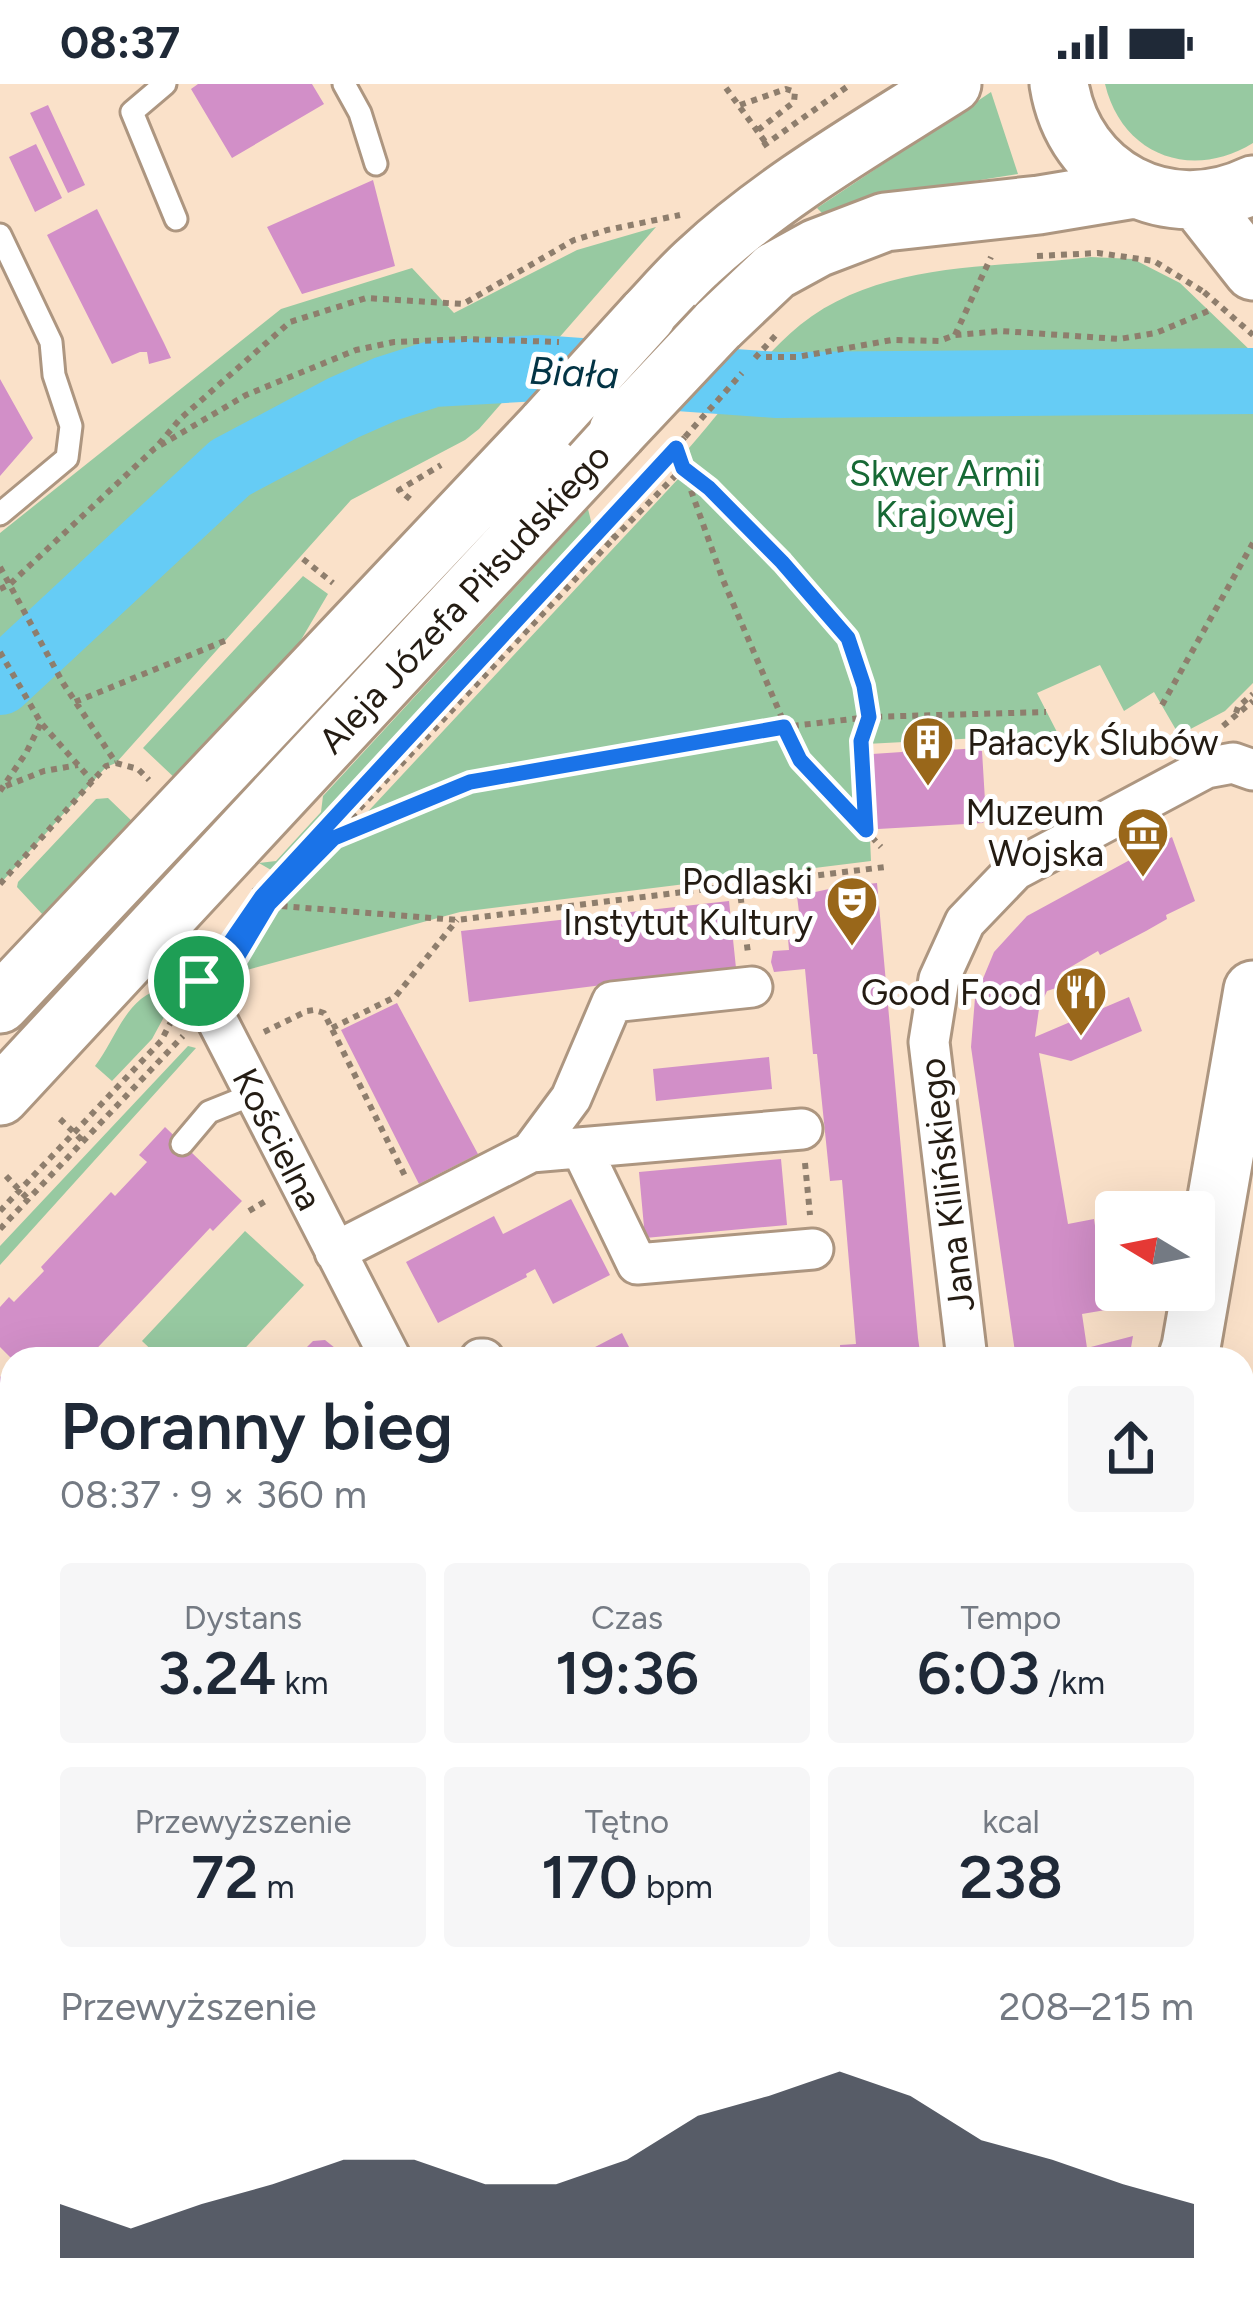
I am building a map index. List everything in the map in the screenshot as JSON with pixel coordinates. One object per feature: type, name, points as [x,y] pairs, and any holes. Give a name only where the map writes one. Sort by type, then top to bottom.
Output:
[{"type":"main road","name":"Aleja Józefa Piłsudskiego","points":[[0,1004],[699,260],[845,152],[952,84]]},
{"type":"main road","points":[[1059,84],[1068,120],[1084,148],[1107,171],[1135,188],[1166,199],[1198,201],[1233,195],[1253,185]]},
{"type":"main road","name":"Aleja Józefa Piłsudskiego","points":[[0,1096],[165,919],[645,430],[717,326],[775,271],[817,248],[885,222],[1039,205],[1135,188]]},
{"type":"main road","points":[[1198,201],[1223,290]]},
{"type":"main road","points":[[1191,1347],[1253,990]]},
{"type":"street","name":"Jana Kilińskiego","points":[[966,1347],[929,1042],[939,979],[965,922],[1015,870],[1206,768],[1233,763],[1253,770]]},
{"type":"street","name":"Kościelna","points":[[165,919],[385,1347]]},
{"type":"street","points":[[530,1152],[571,1098],[612,1002],[752,987]]},
{"type":"street","points":[[335,1252],[530,1152],[802,1129]]},
{"type":"street","points":[[581,1148],[638,1264],[813,1249]]},
{"type":"lane","points":[[165,84],[132,112],[176,219]]},
{"type":"lane","points":[[344,84],[360,113],[376,164]]},
{"type":"lane","points":[[0,235],[51,342],[54,375],[71,426],[67,458],[0,514]]},
{"type":"lane","points":[[182,1144],[209,1112],[254,1094]]},
{"type":"path","points":[[726,88],[770,140],[851,84]]},
{"type":"path","points":[[740,105],[786,88],[795,92],[794,102],[758,130]]},
{"type":"path","points":[[0,589],[290,322],[365,298],[463,304],[574,240],[683,214]]},
{"type":"path","points":[[1034,256],[1098,254],[1154,261],[1223,290],[1253,335]]},
{"type":"path","points":[[955,335],[992,257],[969,260]]},
{"type":"path","points":[[766,357],[1001,331],[1119,339],[1156,333],[1223,290]]},
{"type":"path","points":[[0,1229],[193,1025],[218,960],[262,896],[776,334]]},
{"type":"path","points":[[154,449],[246,394],[356,350],[394,342],[464,339],[559,342]]},
{"type":"path","points":[[645,430],[676,448],[723,580],[800,760],[881,847]]},
{"type":"path","points":[[0,1211],[161,1040],[185,996],[204,992],[269,904],[683,468]]},
{"type":"path","points":[[683,468],[782,562],[848,638],[869,717],[861,741],[866,830]]},
{"type":"path","points":[[399,490],[410,499]]},
{"type":"path","points":[[602,505],[612,540]]},
{"type":"path","points":[[1162,706],[1253,543]]},
{"type":"path","points":[[303,559],[333,583]]},
{"type":"path","points":[[0,567],[63,683],[116,763],[106,766],[0,884]]},
{"type":"path","points":[[75,702],[227,640]]},
{"type":"path","points":[[0,652],[41,723],[93,782]]},
{"type":"path","points":[[1238,707],[1235,716],[1253,698]]},
{"type":"path","points":[[334,838],[470,782],[784,727],[869,717],[1046,712]]},
{"type":"path","points":[[1,789],[41,723]]},
{"type":"path","points":[[1,789],[44,771],[78,765]]},
{"type":"path","points":[[269,904],[457,920],[885,867]]},
{"type":"path","points":[[739,885],[752,987]]},
{"type":"path","points":[[332,1028],[395,997],[457,920]]},
{"type":"path","points":[[255,1036],[314,1010],[325,1013],[421,1208]]},
{"type":"path","points":[[60,1119],[82,1142]]},
{"type":"path","points":[[802,1129],[813,1249]]},
{"type":"path","points":[[6,1176],[28,1199]]},
{"type":"path","points":[[249,1211],[278,1196]]},
{"type":"green space","points":[[1105,84],[1253,84],[1253,143],[1206,160],[1162,154],[1127,129]]},
{"type":"green space","points":[[991,92],[1018,174],[867,198],[822,213],[817,208]]},
{"type":"green space","points":[[656,227],[479,429],[351,500],[116,763],[106,767],[0,884],[0,533],[281,309],[412,268],[454,313],[577,250]]},
{"type":"green space","name":"Skwer Armii Krajowej","points":[[1091,257],[1133,259],[1180,283],[1253,353],[1253,683],[1225,711],[1179,735],[1154,692],[1124,711],[1100,665],[1037,693],[1058,734],[866,744],[871,861],[460,912],[236,973],[251,937],[692,464],[689,448],[800,325],[832,304],[902,278]]},
{"type":"green space","points":[[588,509],[592,525],[279,865],[271,870],[259,863],[276,861],[321,812],[323,796]]},
{"type":"green space","points":[[303,576],[328,594],[288,662],[178,781],[143,748]]},
{"type":"green space","points":[[108,798],[135,824],[43,915],[17,887],[18,882],[96,799]]},
{"type":"green space","points":[[164,988],[177,993],[152,1039],[112,1081],[95,1066],[131,1009]]},
{"type":"green space","points":[[188,1046],[196,1048],[0,1265],[0,1246]]},
{"type":"green space","points":[[245,1231],[304,1285],[246,1347],[148,1347],[142,1341]]},
{"type":"building","points":[[198,84],[312,84],[324,104],[232,158],[191,89]]},
{"type":"building","points":[[48,105],[85,185],[68,193],[30,113]]},
{"type":"building","points":[[36,144],[62,198],[35,212],[9,157]]},
{"type":"building","points":[[373,180],[395,266],[302,294],[267,227]]},
{"type":"building","points":[[97,209],[171,358],[149,364],[147,352],[140,352],[112,364],[47,235]]},
{"type":"building","points":[[0,379],[33,438],[0,476]]},
{"type":"building","name":"Pałacyk Ślubów","points":[[940,743],[949,750],[982,751],[983,823],[874,826],[872,754]]},
{"type":"building","points":[[1172,837],[1195,901],[1062,972],[1059,985],[1047,991],[1039,1009],[1035,1037],[1129,997],[1142,1031],[1071,1061],[1039,1053],[1068,1224],[1094,1219],[1095,1311],[1100,1311],[1082,1314],[1087,1347],[1014,1347],[971,1047],[975,998],[994,952],[1027,916]]},
{"type":"building","points":[[877,883],[919,1347],[840,1347],[856,1344],[842,1180],[830,1181],[805,969],[774,972],[771,962],[773,951],[789,950],[788,938],[802,936],[797,896]]},
{"type":"building","points":[[729,901],[736,968],[469,1002],[461,931]]},
{"type":"building","points":[[397,1003],[478,1154],[419,1184],[341,1030]]},
{"type":"building","points":[[769,1057],[772,1089],[656,1101],[653,1069]]},
{"type":"building","points":[[165,1127],[242,1201],[213,1231],[210,1228],[98,1347],[0,1347],[0,1307],[9,1297],[14,1302],[111,1192],[115,1196],[147,1162],[139,1155]]},
{"type":"building","points":[[781,1159],[787,1225],[645,1238],[639,1172]]},
{"type":"building","points":[[571,1199],[610,1275],[553,1304],[535,1269],[438,1323],[406,1262],[494,1216],[503,1234]]},
{"type":"building","points":[[622,1333],[629,1347],[595,1347]]},
{"type":"building","points":[[1133,1336],[1131,1347],[1091,1347]]},
{"type":"building","points":[[325,1340],[334,1347],[307,1347]]},
{"type":"waterway","name":"Biała","points":[[0,682],[230,468],[343,408],[433,374],[538,368],[777,385],[1253,381]]},
{"type":"place","name":"Pałacyk Ślubów","points":[[928,788]]},
{"type":"place","name":"Muzeum Wojska","points":[[1143,879]]},
{"type":"place","name":"Podlaski Instytut Kultury","points":[[852,948]]},
{"type":"place","name":"Good Food","points":[[1081,1038]]},
{"type":"route","points":[[676,448],[683,468],[782,562],[848,638],[869,717],[861,741],[866,830],[800,760],[784,727],[470,782],[334,838],[269,904],[210,1003],[199,981],[262,896],[676,448]]}]
